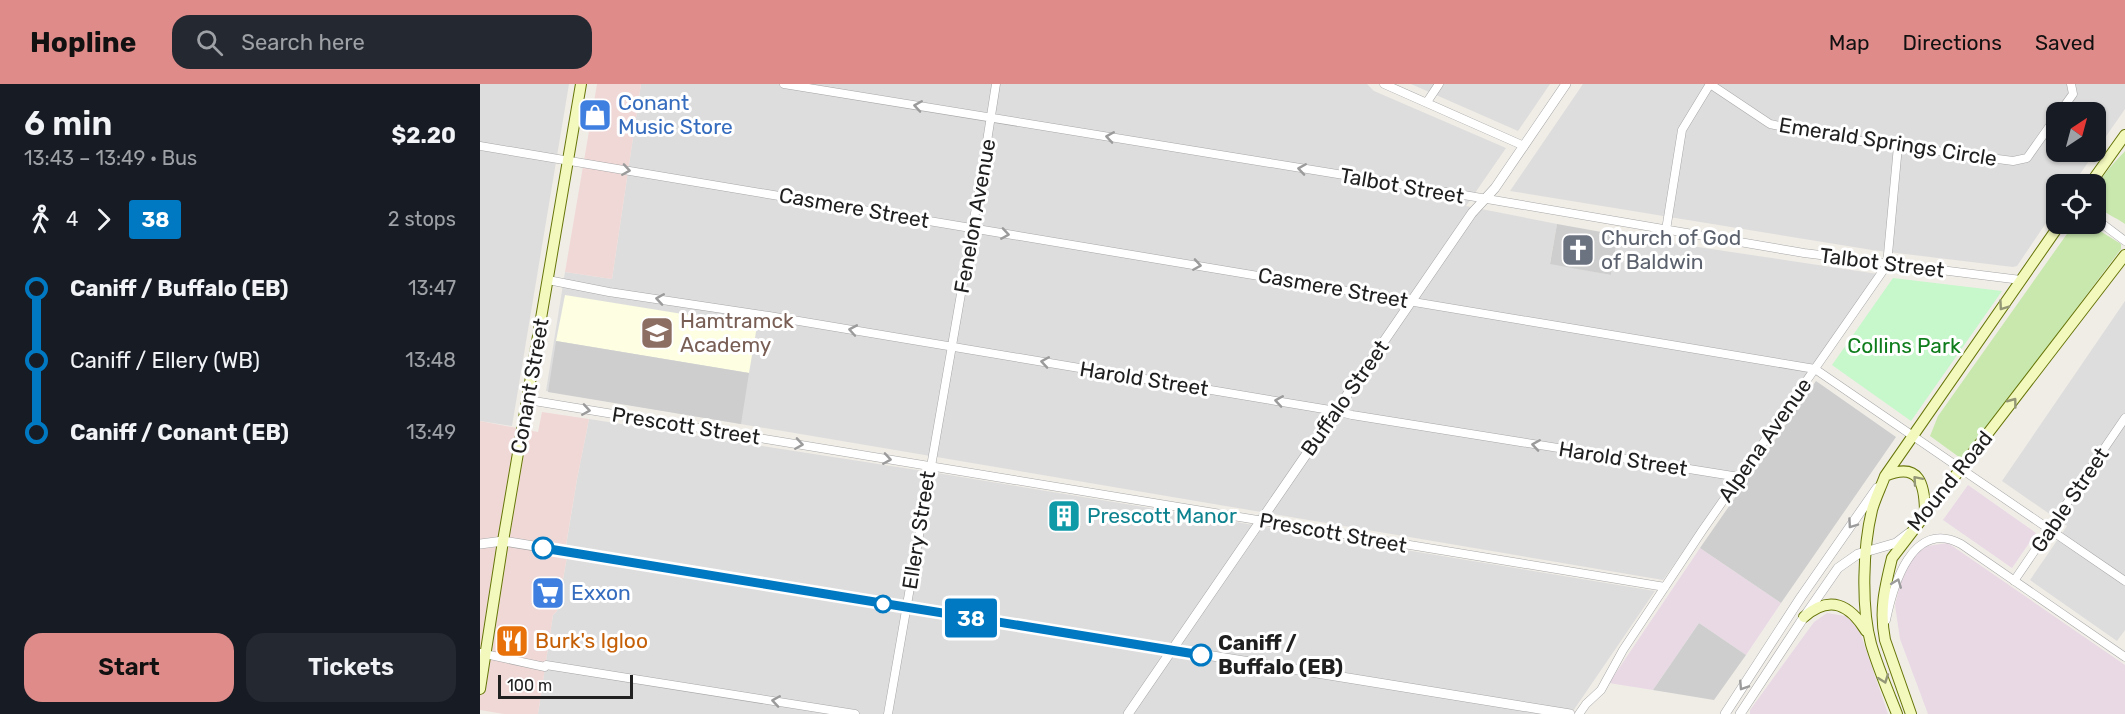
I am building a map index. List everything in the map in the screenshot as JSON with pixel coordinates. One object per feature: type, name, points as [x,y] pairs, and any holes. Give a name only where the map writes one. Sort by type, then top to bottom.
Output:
[{"type":"main road","name":"Conant Street","points":[[480,689],[483,654],[581,84]]},
{"type":"main road","points":[[2097,174],[2125,135]]},
{"type":"main road","points":[[1871,644],[1865,599],[1867,535],[1872,508],[1885,476],[2053,234]]},
{"type":"main road","name":"Mound Road","points":[[1912,531],[2125,255]]},
{"type":"main road","points":[[1885,476],[1898,470],[1914,474],[1922,483],[1925,493],[1925,514]]},
{"type":"main road","points":[[1911,714],[1885,640],[1883,593],[1892,558],[1912,531]]},
{"type":"main road","points":[[1804,617],[1821,606],[1832,605],[1843,607],[1856,615],[1871,644],[1897,714]]},
{"type":"street","name":"Talbot Street","points":[[784,84],[1666,230],[1887,265],[2021,280]]},
{"type":"street","name":"Fenelon Avenue","points":[[952,347],[996,84]]},
{"type":"street","points":[[1384,84],[1524,146]]},
{"type":"street","points":[[1427,102],[1439,84]]},
{"type":"street","name":"Buffalo Street","points":[[1128,714],[1472,213],[1495,188],[1566,84]]},
{"type":"street","points":[[1666,230],[1682,130],[1710,84]]},
{"type":"street","name":"Emerald Springs Circle","points":[[1710,84],[1770,124],[1898,146],[2013,161],[2027,158],[2046,131]]},
{"type":"street","points":[[2067,102],[2073,94],[2071,84]]},
{"type":"street","name":"Casmere Street","points":[[480,146],[1815,369],[2125,581]]},
{"type":"street","name":"Alpena Avenue","points":[[1579,714],[1601,690],[1623,650],[1665,586],[1887,265],[1898,146]]},
{"type":"street","points":[[2106,226],[2125,240]]},
{"type":"street","name":"Harold Street","points":[[548,280],[1352,415],[1739,477]]},
{"type":"street","name":"Ellery Street","points":[[888,714],[952,347]]},
{"type":"street","name":"Prescott Street","points":[[528,400],[1665,586]]},
{"type":"street","name":"Gable Street","points":[[2014,581],[2125,418]]},
{"type":"street","points":[[1725,714],[1801,597],[1885,476]]},
{"type":"street","name":"Mound Road","points":[[1740,714],[1838,568],[1867,550],[1896,543],[1912,531]]},
{"type":"street","points":[[1885,640],[1889,605],[1909,556],[1926,542],[1941,539],[1957,542],[2124,654]]},
{"type":"street","points":[[480,544],[503,541],[1570,714]]},
{"type":"street","points":[[483,654],[545,667],[546,665],[855,714]]},
{"type":"shaded area","points":[[480,84],[569,84],[512,426],[480,421]]},
{"type":"shaded area","points":[[597,84],[641,84],[612,279],[565,272]]},
{"type":"shaded area","points":[[641,84],[1367,84],[1374,91],[1506,148],[1466,206],[1557,224],[1550,263],[1611,275],[1618,235],[1878,274],[1663,580],[546,391],[565,272],[612,279]]},
{"type":"shaded area","points":[[1411,84],[1550,84],[1518,131]]},
{"type":"shaded area","points":[[1583,84],[2125,84],[2125,109],[2106,137],[2106,102],[2046,102],[2046,162],[2088,162],[2080,174],[2046,174],[2046,223],[2017,266],[1872,250],[1510,191]]},
{"type":"shaded area","points":[[1557,224],[1618,235],[1611,275],[1550,264]]},
{"type":"shaded area","name":"Hamtramck Academy","points":[[565,295],[757,326],[749,373],[556,341]]},
{"type":"shaded area","points":[[2125,301],[2125,630],[2117,641],[2030,580],[2067,526],[2002,481]]},
{"type":"shaded area","points":[[556,341],[749,373],[741,424],[548,392]]},
{"type":"shaded area","points":[[1816,381],[1896,437],[1781,603],[1700,548]]},
{"type":"shaded area","points":[[542,412],[589,419],[565,551],[568,552],[557,611],[553,615],[538,714],[504,714],[480,710],[480,421],[538,432]]},
{"type":"shaded area","points":[[589,419],[943,474],[1655,591],[1571,714],[538,714],[553,615],[557,611],[568,552],[565,552]]},
{"type":"shaded area","points":[[1968,485],[2036,533],[2012,568],[1943,520]]},
{"type":"shaded area","points":[[1948,543],[2125,665],[2125,714],[1928,714],[1900,639],[1895,605],[1902,577],[1915,555],[1927,546]]},
{"type":"shaded area","points":[[1700,548],[1781,603],[1746,655],[1699,623],[1653,690],[1609,683]]},
{"type":"shaded area","points":[[1827,613],[1845,616],[1853,621],[1860,632],[1888,714],[1750,714],[1750,710],[1814,622]]},
{"type":"shaded area","points":[[1699,623],[1746,655],[1714,700],[1653,690]]},
{"type":"green space","points":[[2125,151],[2125,224],[2106,212],[2105,174]]},
{"type":"green space","points":[[2067,234],[2105,234],[2121,244],[2121,249],[1963,458],[1930,436],[1938,416]]},
{"type":"green space","name":"Collins Park","points":[[1893,278],[2002,291],[1911,421],[1832,365]]},
{"type":"bus line","name":"38","points":[[543,548],[1201,655]]},
{"type":"place","name":"Conant Music Store","points":[[595,115]]},
{"type":"place","name":"Church of God of Baldwin","points":[[1578,250]]},
{"type":"place","name":"Hamtramck Academy","points":[[657,333]]},
{"type":"place","name":"Prescott Manor","points":[[1064,516]]},
{"type":"place","name":"Exxon","points":[[548,593]]},
{"type":"place","name":"Burk's Igloo","points":[[512,641]]},
{"type":"place","name":"Caniff / Buffalo (EB)","points":[[1201,655]]}]
